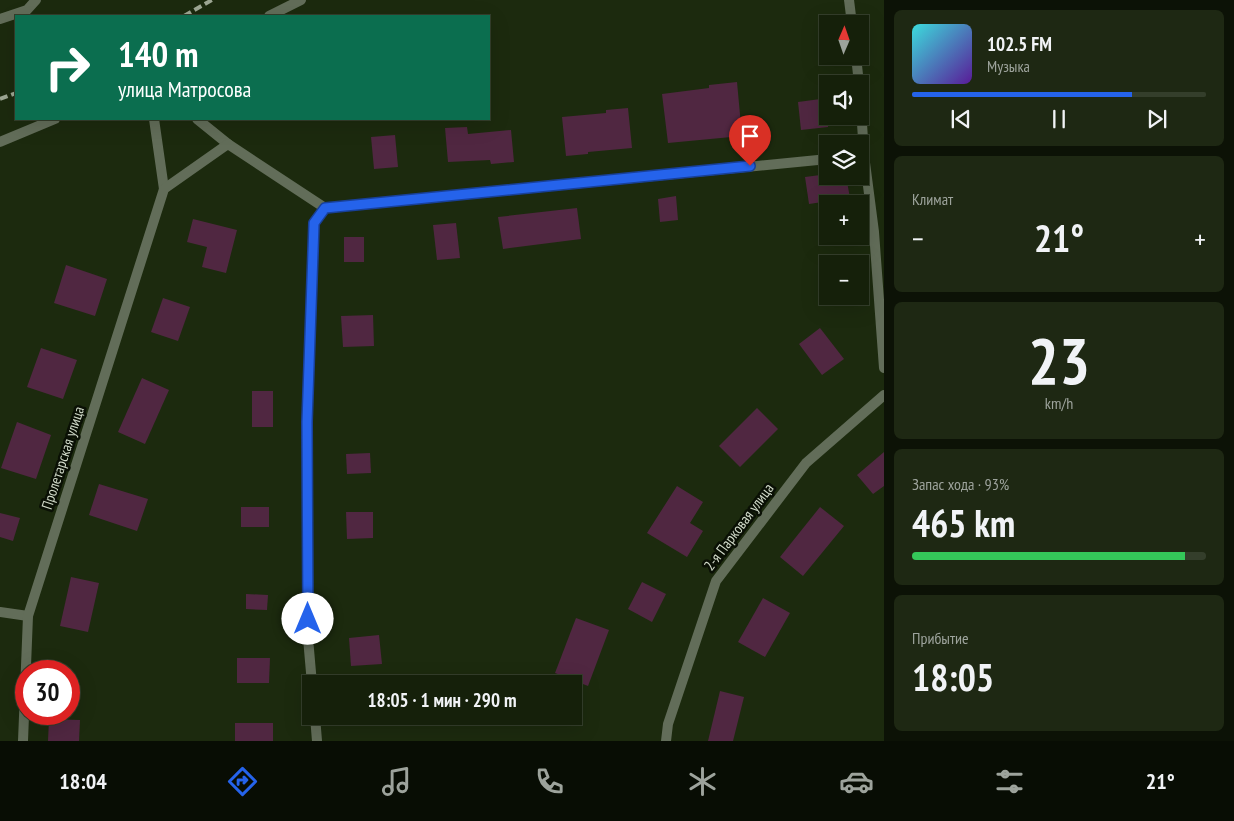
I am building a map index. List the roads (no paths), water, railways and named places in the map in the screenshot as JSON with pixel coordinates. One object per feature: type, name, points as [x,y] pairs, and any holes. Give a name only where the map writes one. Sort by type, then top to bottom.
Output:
[{"type":"street","points":[[0,19],[27,10],[36,0]]},
{"type":"street","points":[[271,15],[301,0]]},
{"type":"street","points":[[849,0],[851,15]]},
{"type":"street","points":[[0,142],[52,120]]},
{"type":"street","points":[[154,120],[164,189],[228,144]]},
{"type":"street","points":[[198,120],[228,144],[325,208],[819,160]]},
{"type":"street","points":[[867,185],[874,232],[884,368]]},
{"type":"street","name":"Пролетарская улица","points":[[23,741],[28,616],[164,189]]},
{"type":"street","points":[[311,675],[308,638],[307,422],[314,223],[325,208]]},
{"type":"street","name":"2-я Парковая улица","points":[[666,741],[668,724],[716,582],[806,463],[884,394]]},
{"type":"street","points":[[0,612],[28,616]]},
{"type":"street","points":[[315,725],[316,741]]},
{"type":"railway","points":[[186,15],[212,0]]},
{"type":"railway","points":[[0,99],[15,93]]}]
